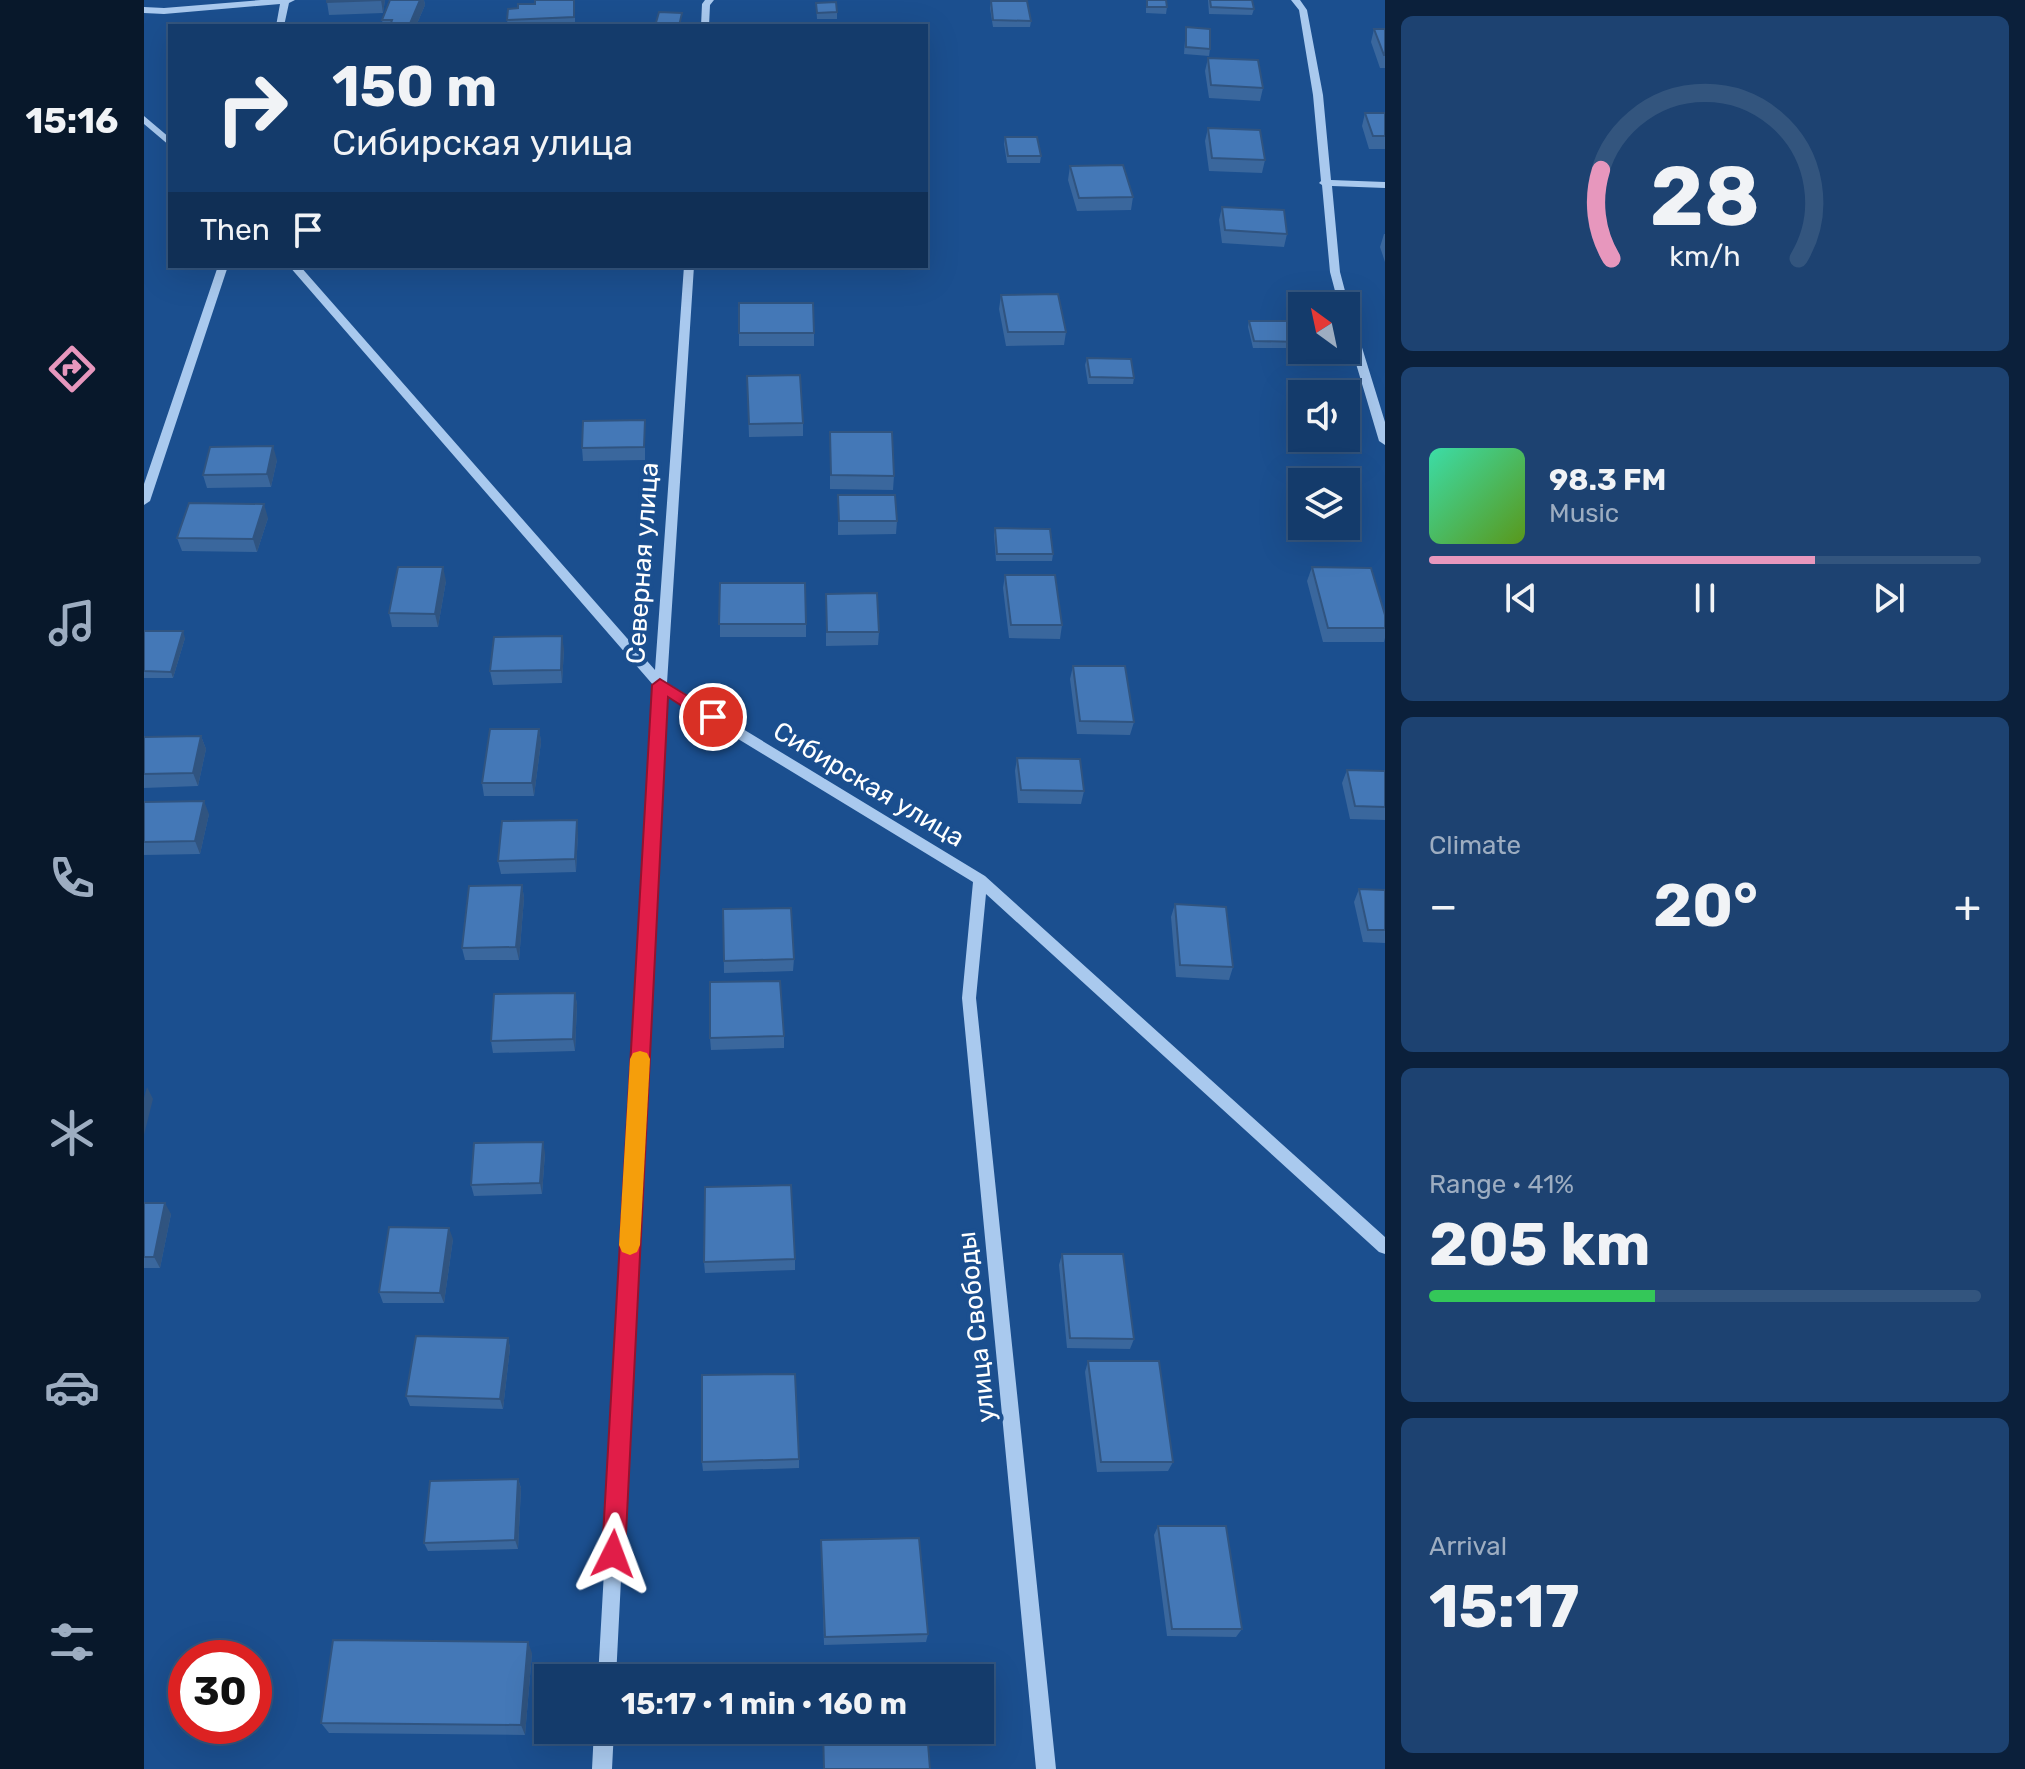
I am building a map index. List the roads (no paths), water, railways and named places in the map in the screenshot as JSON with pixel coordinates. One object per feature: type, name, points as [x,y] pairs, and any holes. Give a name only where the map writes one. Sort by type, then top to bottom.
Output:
[{"type":"street","points":[[144,10],[288,0],[281,24]]},
{"type":"street","points":[[1295,0],[1303,10],[1318,95],[1324,183],[1340,292]]},
{"type":"street","points":[[705,1],[705,24]]},
{"type":"street","points":[[144,119],[168,141]]},
{"type":"street","points":[[1324,183],[1385,185]]},
{"type":"street","points":[[144,501],[222,268]]},
{"type":"street","name":"Сибирская улица","points":[[296,268],[660,685],[980,880],[1385,1247]]},
{"type":"street","name":"Северная улица","points":[[608,1664],[660,685],[689,268]]},
{"type":"street","points":[[1360,358],[1385,441]]},
{"type":"street","name":"улица Свободы","points":[[980,880],[969,998],[1046,1769]]},
{"type":"street","points":[[602,1769],[603,1744]]}]
